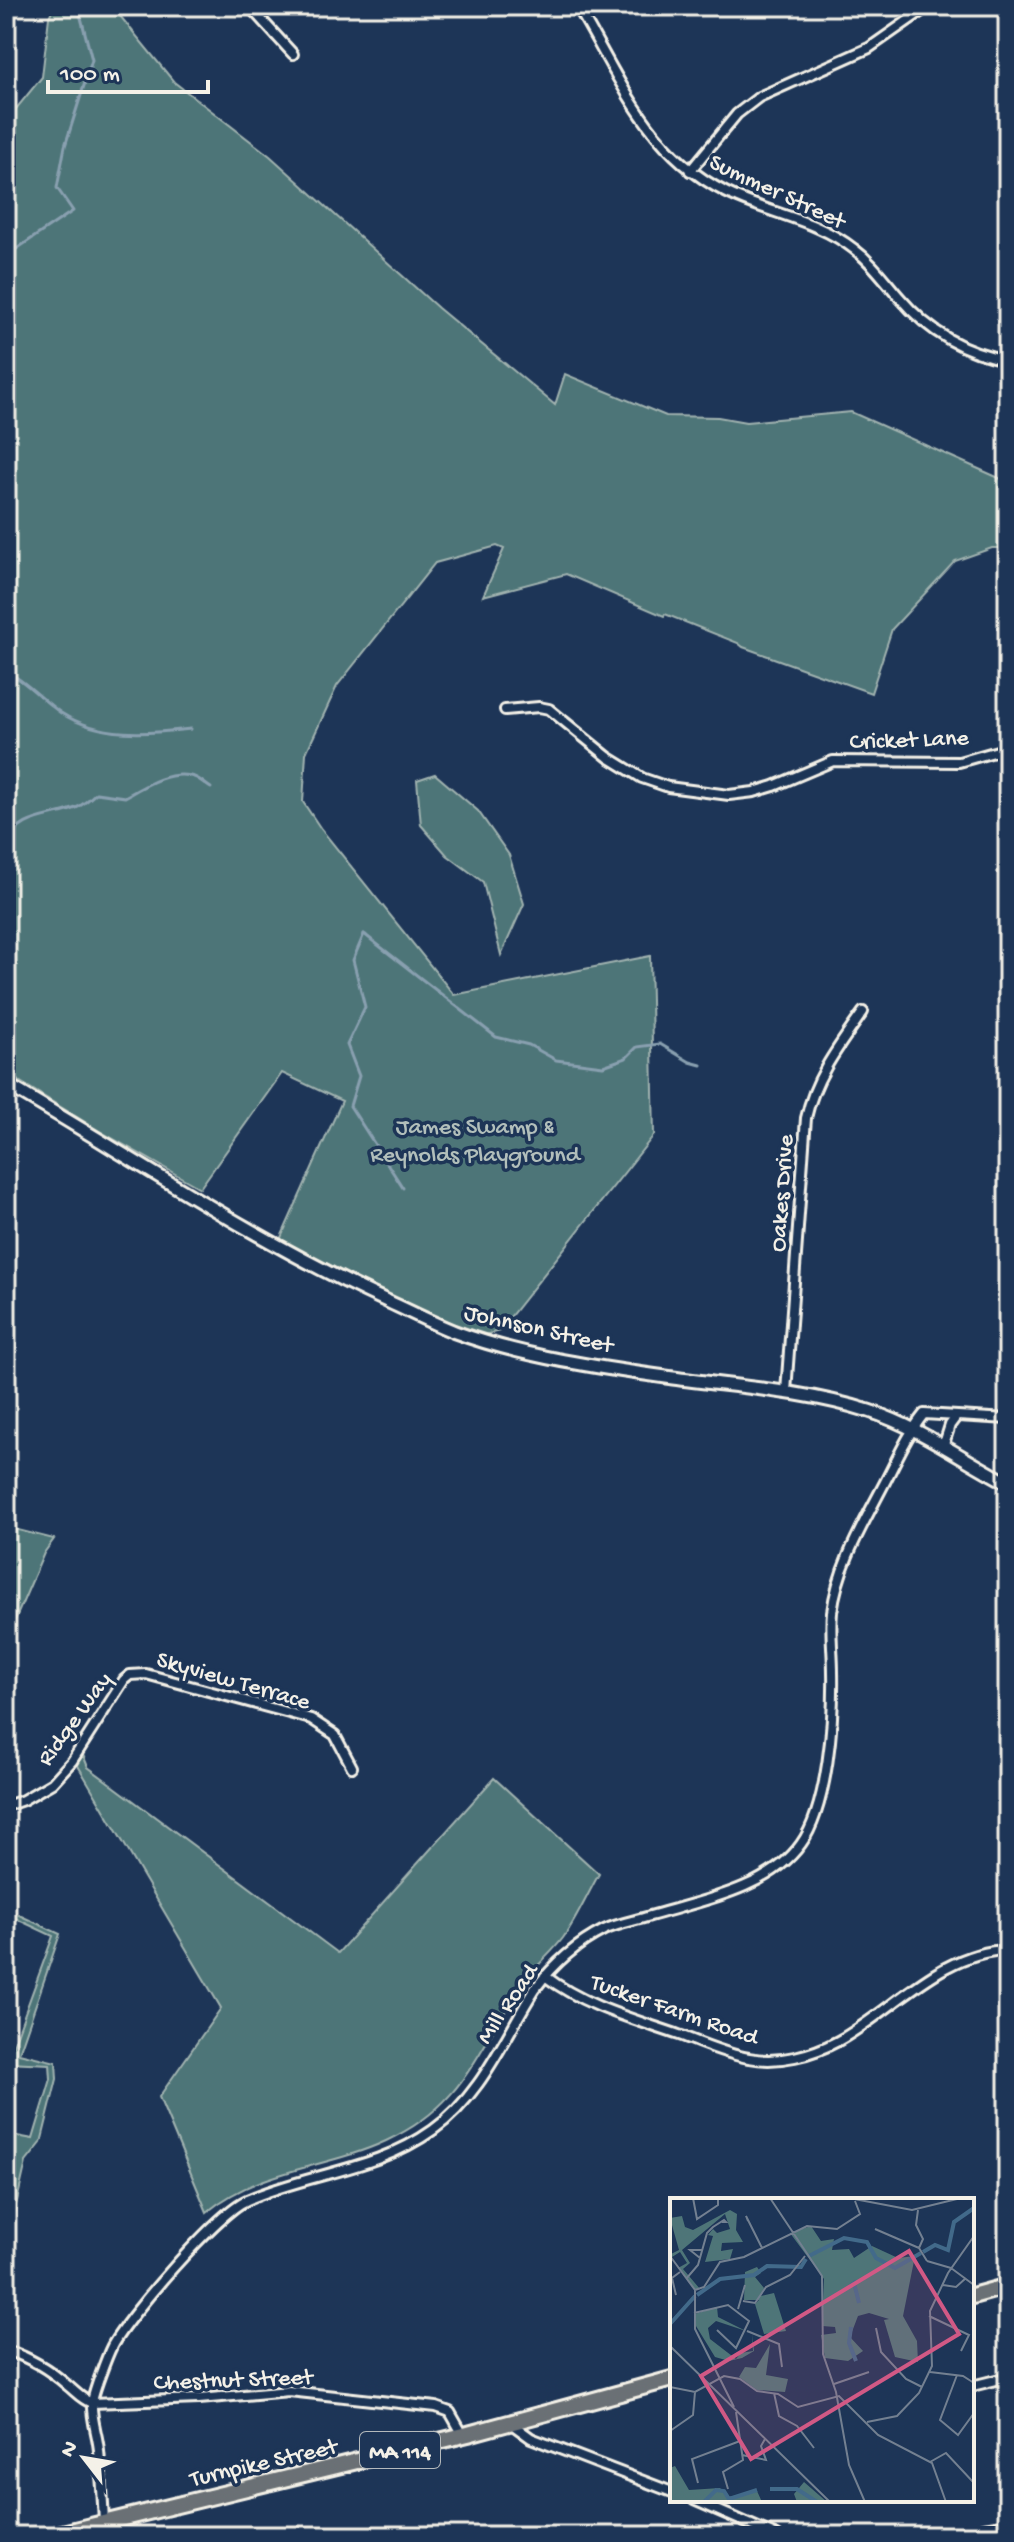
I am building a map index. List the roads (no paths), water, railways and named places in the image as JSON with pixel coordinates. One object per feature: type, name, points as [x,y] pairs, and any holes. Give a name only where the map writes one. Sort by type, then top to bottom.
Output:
[{"type":"highway","points":[[974,2295],[1008,2286]]},
{"type":"highway","name":"Turnpike Street","points":[[50,2536],[105,2529],[670,2380]]},
{"type":"street","points":[[249,6],[293,54]]},
{"type":"street","name":"Summer Street","points":[[577,6],[634,106],[675,158],[690,171],[737,198],[811,224],[838,237],[877,269],[900,299],[936,331],[969,351],[1008,360]]},
{"type":"street","points":[[690,171],[737,114],[759,97],[869,48],[929,6]]},
{"type":"street","name":"Cricket Lane","points":[[505,710],[549,709],[608,757],[642,778],[668,787],[729,795],[774,786],[833,761],[959,762],[1008,748]]},
{"type":"street","name":"Oakes Drive","points":[[786,1392],[806,1118],[827,1063],[863,1012]]},
{"type":"street","name":"Johnson Street","points":[[6,1084],[258,1237],[349,1284],[456,1332],[575,1361],[674,1378],[810,1395],[870,1411],[912,1428],[1008,1483]]},
{"type":"street","points":[[912,1428],[924,1414],[1008,1419]]},
{"type":"street","points":[[943,1447],[944,1438],[956,1417]]},
{"type":"street","name":"Mill Road","points":[[105,2529],[92,2403],[106,2359],[120,2333],[216,2222],[249,2199],[374,2161],[418,2141],[473,2093],[545,1976],[576,1947],[604,1930],[717,1896],[755,1881],[777,1869],[801,1844],[817,1813],[829,1743],[833,1692],[832,1613],[836,1590],[846,1560],[912,1428]]},
{"type":"street","name":"Skyview Terrace","points":[[130,1675],[146,1674],[311,1719],[335,1735],[352,1767]]},
{"type":"street","name":"Ridge Way","points":[[6,1806],[36,1793],[61,1773],[72,1761],[112,1696],[130,1675]]},
{"type":"street","name":"Tucker Farm Road","points":[[545,1976],[598,2006],[684,2037],[750,2059],[777,2059],[800,2056],[837,2042],[948,1967],[968,1957],[988,1951],[1008,1950]]},
{"type":"street","points":[[6,2350],[28,2358],[92,2403]]},
{"type":"street","points":[[974,2386],[1008,2377]]},
{"type":"street","name":"Chestnut Street","points":[[92,2403],[300,2392],[436,2407],[450,2412],[463,2435]]},
{"type":"street","points":[[509,2422],[531,2438],[670,2491]]},
{"type":"street","points":[[699,2502],[777,2536]]},
{"type":"street","points":[[969,2536],[984,2528],[1008,2524]]},
{"type":"waterway","points":[[6,256],[73,211],[57,188],[65,146],[92,60],[78,6]]},
{"type":"waterway","points":[[6,671],[61,713],[92,727],[141,733],[191,729]]},
{"type":"waterway","points":[[6,845],[12,835],[27,823],[76,808],[96,793],[125,797],[158,780],[176,775],[194,777],[211,788]]},
{"type":"waterway","points":[[364,934],[353,960],[365,1007],[347,1045],[359,1076],[350,1106],[403,1188]]},
{"type":"waterway","points":[[366,935],[496,1037],[529,1045],[556,1060],[603,1066],[626,1058],[637,1047],[660,1044],[701,1065]]},
{"type":"park label","name":"James Swamp & Reynolds Playground","points":[[475,1139]]}]
